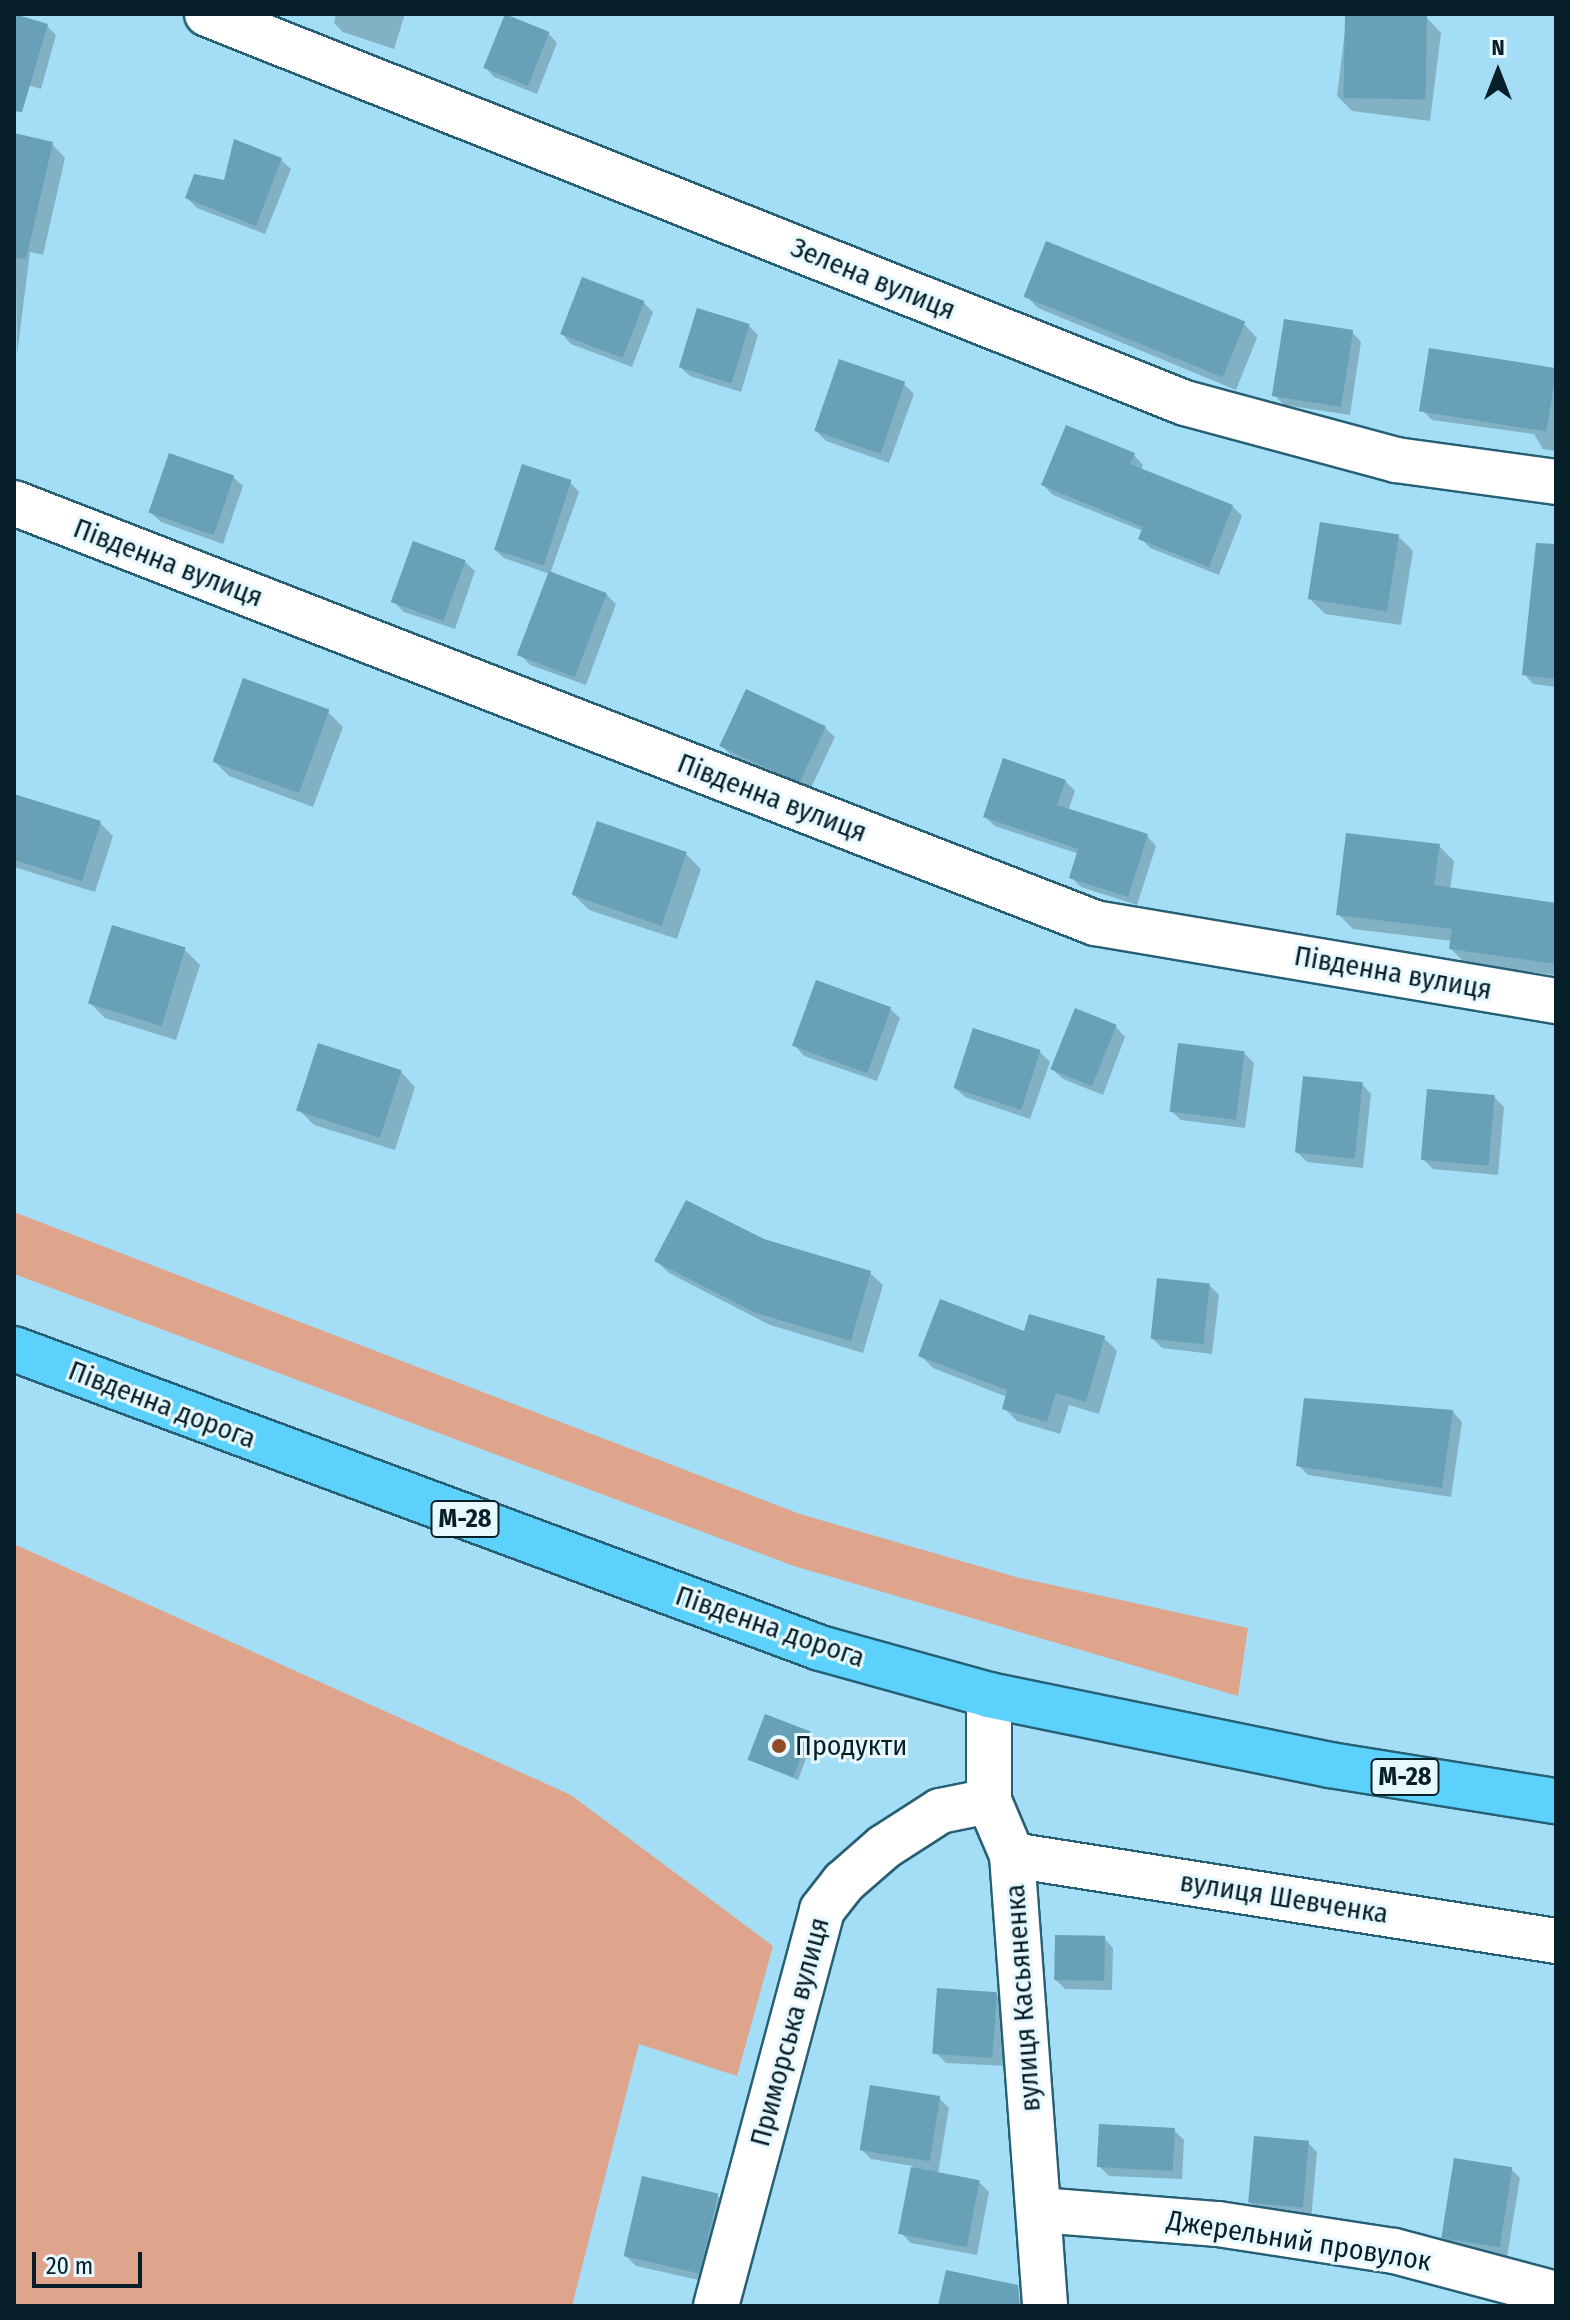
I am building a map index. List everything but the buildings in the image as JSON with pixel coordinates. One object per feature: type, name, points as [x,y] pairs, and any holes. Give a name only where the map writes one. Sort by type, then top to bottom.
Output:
[{"type":"highway","name":"Південна дорога","points":[[14,1349],[820,1648],[989,1695],[1330,1765],[1556,1801]]},
{"type":"street","name":"Зелена вулиця","points":[[207,14],[1185,403],[1396,460],[1556,482]]},
{"type":"street","name":"Південна вулиця","points":[[14,503],[1095,923],[1556,1001]]},
{"type":"street","name":"вулиця Касьяненка","points":[[989,1695],[989,1801],[1012,1855],[1045,2306]]},
{"type":"street","name":"Приморська вулиця","points":[[716,2306],[822,1910],[844,1882],[884,1847],[940,1811],[989,1801]]},
{"type":"street","name":"вулиця Шевченка","points":[[1012,1855],[1556,1941]]},
{"type":"street","name":"Джерельний провулок","points":[[1039,2210],[1218,2224],[1394,2251],[1556,2294]]},
{"type":"shaded area","points":[[14,1212],[800,1514],[1016,1577],[1248,1628],[1238,1696],[794,1566],[14,1274]]},
{"type":"shaded area","points":[[14,1544],[571,1795],[773,1946],[737,2076],[639,2044],[572,2306],[14,2306]]},
{"type":"place","name":"Продукти","points":[[779,1746]]}]
